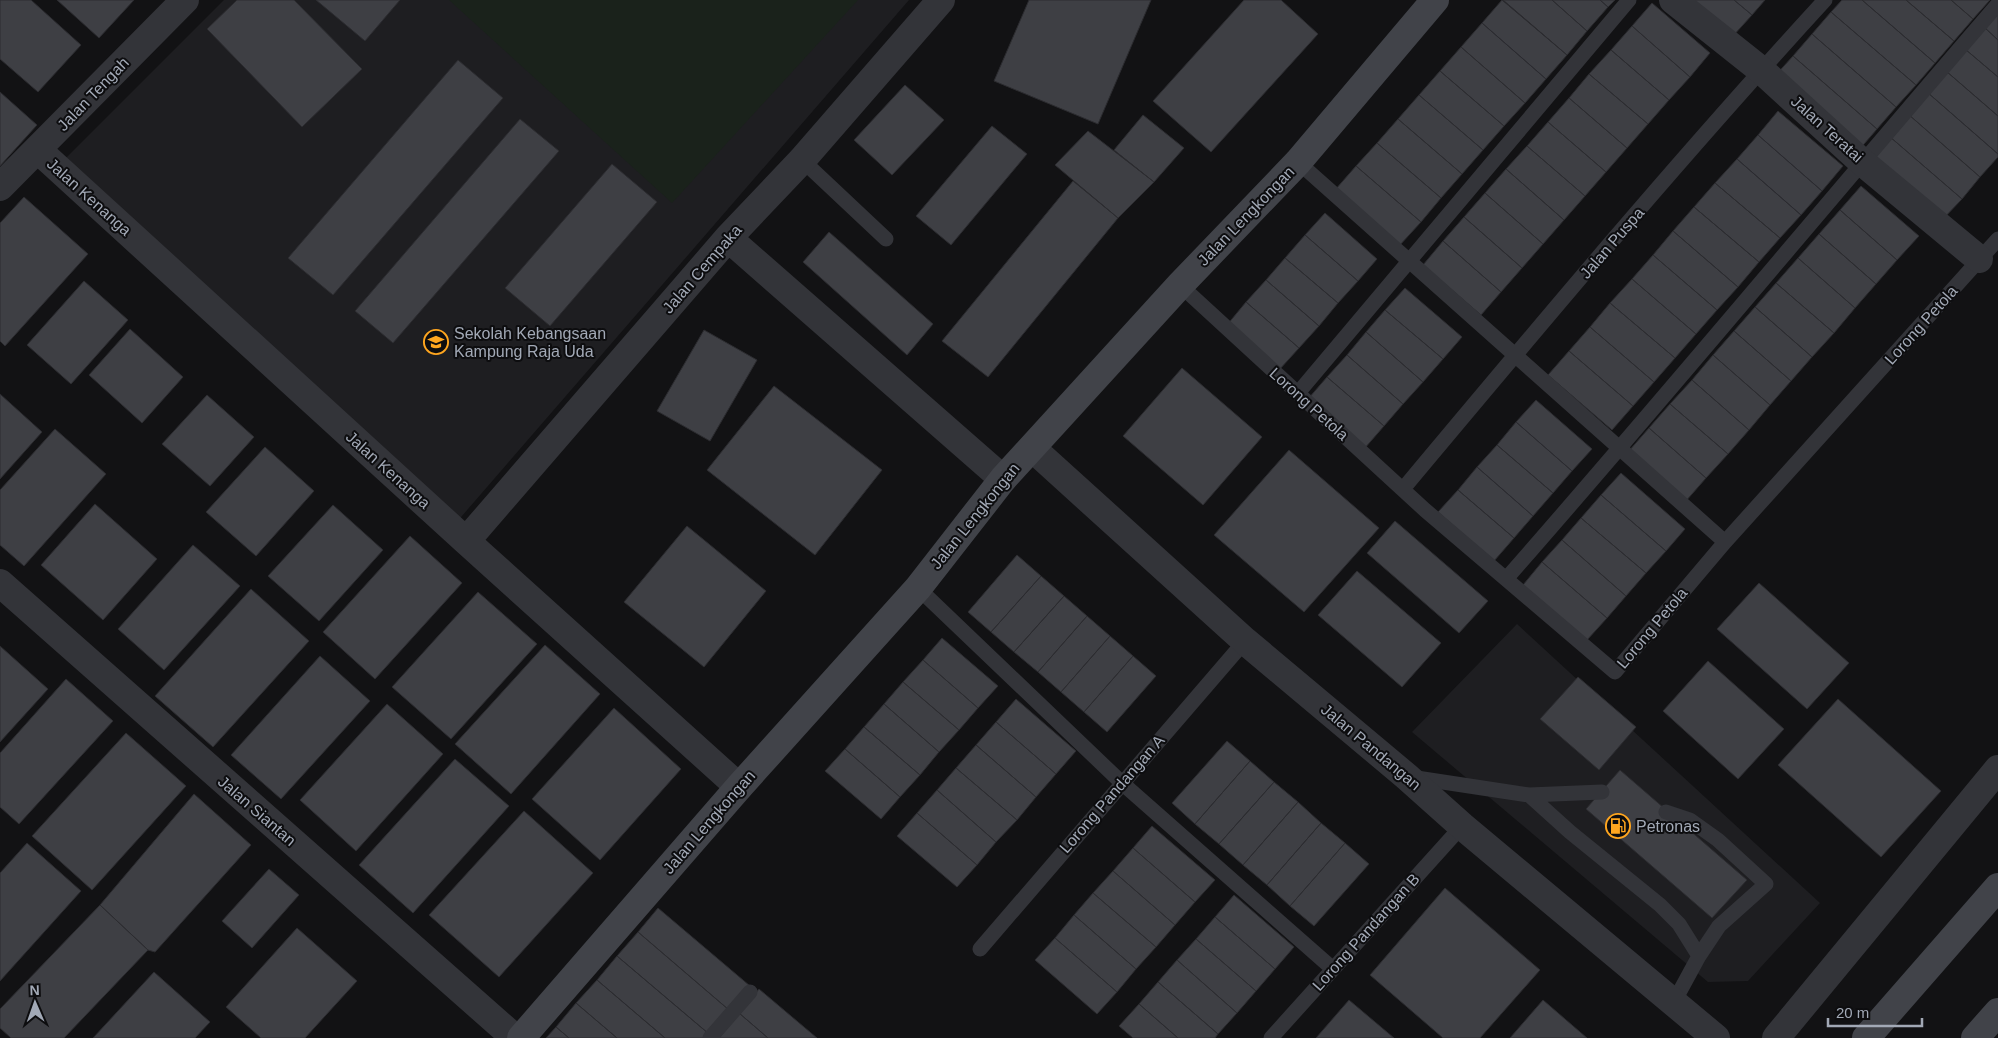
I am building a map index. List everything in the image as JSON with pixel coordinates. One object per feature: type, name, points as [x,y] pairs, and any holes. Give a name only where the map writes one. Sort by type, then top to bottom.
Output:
[{"type":"street","name":"Jalan Tengah","points":[[0,187],[185,0]]},
{"type":"street","name":"Jalan Cempaka","points":[[466,541],[728,238],[802,160],[941,0]]},
{"type":"street","name":"Jalan Lengkongan","points":[[521,1038],[739,787],[918,588],[1003,479],[1180,285],[1298,162],[1435,0]]},
{"type":"street","name":"Jalan Teratai","points":[[1674,0],[1761,70],[1862,162],[1979,259]]},
{"type":"street","name":"Jalan Kenanga","points":[[38,150],[466,541],[739,787]]},
{"type":"street","points":[[728,238],[1003,479]]},
{"type":"street","name":"Jalan Pandangan","points":[[1032,448],[1246,640],[1462,826],[1716,1038]]},
{"type":"street","name":"Jalan Siantan","points":[[0,583],[515,1038]]},
{"type":"street","points":[[1776,1038],[1998,769]]},
{"type":"street","points":[[1866,1038],[1998,887]]},
{"type":"street","points":[[1975,1038],[1998,1012]]},
{"type":"lane","points":[[1298,393],[1629,0]]},
{"type":"lane","name":"Jalan Puspa","points":[[1403,489],[1516,354],[1761,70],[1825,0]]},
{"type":"lane","points":[[1506,580],[1621,449],[1862,162],[1998,4]]},
{"type":"lane","points":[[802,160],[886,239]]},
{"type":"lane","points":[[1298,162],[1725,542]]},
{"type":"lane","name":"Lorong Petola","points":[[1180,285],[1403,489],[1506,580],[1615,672],[1725,542],[1998,239]]},
{"type":"lane","points":[[918,588],[1122,783],[1333,968]]},
{"type":"lane","name":"Lorong Pandangan A","points":[[980,949],[1246,640]]},
{"type":"lane","points":[[1406,776],[1529,795],[1554,792],[1602,792]]},
{"type":"lane","points":[[1529,795],[1570,832],[1660,905],[1679,924],[1699,956]]},
{"type":"lane","points":[[1666,812],[1690,820],[1718,840],[1766,884],[1719,926],[1699,956],[1674,1002]]},
{"type":"lane","name":"Lorong Pandangan B","points":[[1271,1038],[1462,826]]},
{"type":"lane","points":[[710,1038],[750,992]]},
{"type":"shaded area","name":"Sekolah Kebangsaan Kampung Raja Uda","points":[[224,0],[909,0],[455,524],[64,160]]},
{"type":"shaded area","points":[[449,0],[858,0],[672,203]]},
{"type":"shaded area","points":[[1517,624],[1820,903],[1748,981],[1708,982],[1412,732]]},
{"type":"building","points":[[0,0],[31,0],[81,45],[38,92],[0,59]]},
{"type":"building","points":[[57,0],[134,0],[99,38]]},
{"type":"building","points":[[237,0],[294,0],[362,69],[302,127],[207,29]]},
{"type":"building","points":[[316,0],[400,0],[365,41]]},
{"type":"building","points":[[1029,0],[1151,0],[1098,124],[994,81]]},
{"type":"building","points":[[1244,0],[1281,0],[1318,34],[1211,152],[1153,101]]},
{"type":"building","points":[[1502,0],[1567,55],[1546,79],[1482,23]]},
{"type":"building","points":[[1503,0],[1552,0],[1587,31],[1567,55]]},
{"type":"building","points":[[1552,0],[1600,0],[1608,7],[1587,31]]},
{"type":"building","points":[[1600,0],[1615,0],[1608,7]]},
{"type":"building","points":[[1689,0],[1734,0],[1752,15],[1732,37]]},
{"type":"building","points":[[1734,0],[1765,0],[1752,15]]},
{"type":"building","points":[[1842,0],[1862,0],[1935,63],[1916,85],[1831,12]]},
{"type":"building","points":[[1862,0],[1906,0],[1954,41],[1935,63]]},
{"type":"building","points":[[1906,0],[1951,0],[1973,19],[1954,41]]},
{"type":"building","points":[[1951,0],[1990,0],[1973,19]]},
{"type":"building","points":[[1652,3],[1710,53],[1690,77],[1632,26]]},
{"type":"building","points":[[1998,11],[1998,40],[1984,27]]},
{"type":"building","points":[[1831,12],[1916,85],[1896,107],[1812,34]]},
{"type":"building","points":[[1482,23],[1546,79],[1525,103],[1461,47]]},
{"type":"building","points":[[1632,26],[1690,77],[1669,100],[1611,50]]},
{"type":"building","points":[[1984,27],[1998,40],[1998,77],[1965,49]]},
{"type":"building","points":[[1812,34],[1896,107],[1877,129],[1793,56]]},
{"type":"building","points":[[1461,47],[1525,103],[1504,126],[1440,71]]},
{"type":"building","points":[[1965,49],[1998,77],[1998,116],[1946,71]]},
{"type":"building","points":[[1611,50],[1669,100],[1648,124],[1589,74]]},
{"type":"building","points":[[1793,56],[1877,129],[1858,151],[1773,78]]},
{"type":"building","points":[[458,60],[503,98],[333,295],[288,258]]},
{"type":"building","points":[[1440,71],[1504,126],[1483,150],[1419,95]]},
{"type":"building","points":[[1946,71],[1998,116],[1998,154],[1927,92]]},
{"type":"building","points":[[1589,74],[1648,124],[1627,148],[1569,98]]},
{"type":"building","points":[[905,85],[944,120],[892,175],[854,140]]},
{"type":"building","points":[[0,92],[37,125],[0,166]]},
{"type":"building","points":[[1927,92],[1998,154],[1998,157],[1980,177],[1908,114]]},
{"type":"building","points":[[1419,95],[1483,150],[1462,174],[1398,119]]},
{"type":"building","points":[[1569,98],[1627,148],[1606,172],[1548,122]]},
{"type":"building","points":[[1778,111],[1843,166],[1822,191],[1758,135]]},
{"type":"building","points":[[1908,114],[1980,177],[1962,199],[1889,136]]},
{"type":"building","points":[[1143,115],[1184,148],[1154,182],[1114,150]]},
{"type":"building","points":[[520,119],[559,151],[393,343],[355,311]]},
{"type":"building","points":[[1398,119],[1462,174],[1441,198],[1377,143]]},
{"type":"building","points":[[1548,122],[1606,172],[1585,196],[1527,146]]},
{"type":"building","points":[[992,126],[1027,154],[951,245],[916,216]]},
{"type":"building","points":[[1088,131],[1154,182],[1118,218],[1055,165]]},
{"type":"building","points":[[1758,135],[1822,191],[1801,215],[1737,159]]},
{"type":"building","points":[[1889,136],[1962,199],[1942,220],[1870,158]]},
{"type":"building","points":[[1377,143],[1441,198],[1421,222],[1356,166]]},
{"type":"building","points":[[1527,146],[1585,196],[1564,220],[1506,169]]},
{"type":"building","points":[[1737,159],[1801,215],[1780,238],[1715,183]]},
{"type":"building","points":[[612,164],[657,202],[550,326],[505,288]]},
{"type":"building","points":[[1356,166],[1421,222],[1399,246],[1335,190]]},
{"type":"building","points":[[1506,169],[1564,220],[1543,244],[1485,193]]},
{"type":"building","points":[[1073,181],[1118,218],[988,377],[942,341]]},
{"type":"building","points":[[1715,183],[1780,238],[1759,262],[1694,207]]},
{"type":"building","points":[[1861,186],[1919,236],[1897,260],[1840,210]]},
{"type":"building","points":[[1485,193],[1543,244],[1522,268],[1464,217]]},
{"type":"building","points":[[24,197],[88,254],[5,346],[0,341],[0,223]]},
{"type":"building","points":[[1694,207],[1759,262],[1738,287],[1673,231]]},
{"type":"building","points":[[1840,210],[1897,260],[1876,284],[1819,234]]},
{"type":"building","points":[[1325,213],[1377,259],[1358,281],[1305,235]]},
{"type":"building","points":[[1464,217],[1522,268],[1501,292],[1443,241]]},
{"type":"building","points":[[1673,231],[1738,287],[1717,310],[1653,255]]},
{"type":"building","points":[[829,232],[933,324],[907,355],[803,262]]},
{"type":"building","points":[[1819,234],[1876,284],[1855,308],[1798,258]]},
{"type":"building","points":[[1305,235],[1358,281],[1338,303],[1285,258]]},
{"type":"building","points":[[1443,241],[1501,292],[1481,315],[1423,265]]},
{"type":"building","points":[[1653,255],[1717,310],[1696,334],[1632,279]]},
{"type":"building","points":[[1285,258],[1338,303],[1319,326],[1266,280]]},
{"type":"building","points":[[1798,258],[1855,308],[1834,333],[1776,283]]},
{"type":"building","points":[[1632,279],[1696,334],[1675,358],[1610,303]]},
{"type":"building","points":[[1266,280],[1319,326],[1299,348],[1246,302]]},
{"type":"building","points":[[84,281],[128,320],[71,384],[27,345]]},
{"type":"building","points":[[1776,283],[1834,333],[1812,357],[1755,307]]},
{"type":"building","points":[[1405,288],[1462,337],[1443,359],[1385,310]]},
{"type":"building","points":[[1246,302],[1299,348],[1279,370],[1227,325]]},
{"type":"building","points":[[1610,303],[1675,358],[1654,382],[1590,327]]},
{"type":"building","points":[[1755,307],[1812,357],[1791,381],[1734,331]]},
{"type":"building","points":[[1385,310],[1443,359],[1423,382],[1366,332]]},
{"type":"building","points":[[1590,327],[1654,382],[1633,406],[1569,351]]},
{"type":"building","points":[[130,329],[183,377],[142,423],[89,375]]},
{"type":"building","points":[[704,330],[757,360],[710,441],[657,411]]},
{"type":"building","points":[[1734,331],[1791,381],[1770,405],[1713,355]]},
{"type":"building","points":[[1366,332],[1423,382],[1403,404],[1347,355]]},
{"type":"building","points":[[1569,351],[1633,406],[1612,430],[1548,375]]},
{"type":"building","points":[[1347,355],[1403,404],[1384,426],[1327,377]]},
{"type":"building","points":[[1713,355],[1770,405],[1749,430],[1692,380]]},
{"type":"building","points":[[1182,368],[1262,437],[1203,505],[1123,436]]},
{"type":"building","points":[[1327,377],[1384,426],[1364,449],[1308,399]]},
{"type":"building","points":[[1692,380],[1749,430],[1728,454],[1670,404]]},
{"type":"building","points":[[774,386],[882,470],[815,555],[707,470]]},
{"type":"building","points":[[0,394],[42,432],[0,479]]},
{"type":"building","points":[[207,395],[254,437],[210,486],[162,444]]},
{"type":"building","points":[[1536,400],[1592,449],[1572,471],[1516,422]]},
{"type":"building","points":[[1670,404],[1728,454],[1706,478],[1649,428]]},
{"type":"building","points":[[1516,422],[1572,471],[1553,493],[1497,445]]},
{"type":"building","points":[[1649,428],[1706,478],[1685,502],[1628,452]]},
{"type":"building","points":[[55,429],[106,474],[24,566],[0,545],[0,490]]},
{"type":"building","points":[[1497,445],[1553,493],[1533,516],[1477,467]]},
{"type":"building","points":[[265,447],[314,491],[256,556],[206,512]]},
{"type":"building","points":[[1289,450],[1379,528],[1304,612],[1214,535]]},
{"type":"building","points":[[1477,467],[1533,516],[1514,538],[1458,490]]},
{"type":"building","points":[[1621,473],[1685,529],[1666,551],[1601,495]]},
{"type":"building","points":[[1458,490],[1514,538],[1494,561],[1438,512]]},
{"type":"building","points":[[1601,495],[1666,551],[1646,573],[1581,518]]},
{"type":"building","points":[[95,504],[157,559],[103,620],[41,565]]},
{"type":"building","points":[[333,505],[383,550],[319,621],[268,576]]},
{"type":"building","points":[[1581,518],[1646,573],[1626,596],[1562,540]]},
{"type":"building","points":[[1395,521],[1488,601],[1459,633],[1367,553]]},
{"type":"building","points":[[687,526],[766,591],[704,667],[624,602]]},
{"type":"building","points":[[410,536],[462,583],[375,679],[323,632]]},
{"type":"building","points":[[1562,540],[1626,596],[1607,618],[1542,562]]},
{"type":"building","points":[[193,545],[240,586],[164,670],[118,629]]},
{"type":"building","points":[[1017,555],[1041,576],[991,632],[968,612]]},
{"type":"building","points":[[1542,562],[1607,618],[1587,640],[1523,585]]},
{"type":"building","points":[[1357,571],[1441,643],[1402,687],[1318,615]]},
{"type":"building","points":[[1041,576],[1064,596],[1014,652],[991,632]]},
{"type":"building","points":[[1759,583],[1849,663],[1807,709],[1717,629]]},
{"type":"building","points":[[251,589],[309,641],[213,747],[155,696]]},
{"type":"building","points":[[478,592],[537,644],[451,739],[392,687]]},
{"type":"building","points":[[1064,596],[1087,616],[1038,672],[1014,652]]},
{"type":"building","points":[[1087,616],[1110,636],[1061,692],[1038,672]]},
{"type":"building","points":[[1110,636],[1133,656],[1084,712],[1061,692]]},
{"type":"building","points":[[942,638],[998,686],[978,708],[923,660]]},
{"type":"building","points":[[545,645],[600,694],[511,794],[455,744]]},
{"type":"building","points":[[0,646],[48,689],[0,742]]},
{"type":"building","points":[[320,656],[370,701],[281,799],[231,755]]},
{"type":"building","points":[[1133,656],[1156,676],[1107,732],[1084,712]]},
{"type":"building","points":[[923,660],[978,708],[959,730],[903,682]]},
{"type":"building","points":[[1708,661],[1784,729],[1738,779],[1663,711]]},
{"type":"building","points":[[1578,677],[1636,727],[1599,770],[1540,719]]},
{"type":"building","points":[[66,679],[113,721],[19,824],[0,807],[0,753]]},
{"type":"building","points":[[903,682],[959,730],[939,752],[884,704]]},
{"type":"building","points":[[1016,699],[1076,751],[1056,774],[996,722]]},
{"type":"building","points":[[1838,699],[1941,791],[1881,857],[1778,765]]},
{"type":"building","points":[[387,704],[443,754],[356,851],[300,800]]},
{"type":"building","points":[[884,704],[939,752],[920,775],[864,727]]},
{"type":"building","points":[[614,708],[681,769],[600,860],[532,799]]},
{"type":"building","points":[[996,722],[1056,774],[1036,797],[976,745]]},
{"type":"building","points":[[864,727],[920,775],[900,797],[845,749]]},
{"type":"building","points":[[126,733],[186,786],[92,890],[32,836]]},
{"type":"building","points":[[1227,741],[1250,761],[1195,824],[1172,803]]},
{"type":"building","points":[[976,745],[1036,797],[1017,820],[956,768]]},
{"type":"building","points":[[845,749],[900,797],[881,819],[825,771]]},
{"type":"building","points":[[455,759],[509,806],[413,913],[359,865]]},
{"type":"building","points":[[1250,761],[1274,782],[1219,844],[1195,824]]},
{"type":"building","points":[[956,768],[1017,820],[996,842],[937,790]]},
{"type":"building","points":[[1620,770],[1747,880],[1712,918],[1586,809]]},
{"type":"building","points":[[1274,782],[1298,802],[1243,865],[1219,844]]},
{"type":"building","points":[[937,790],[996,842],[977,865],[917,813]]},
{"type":"building","points":[[194,794],[251,845],[155,952],[148,950],[100,905]]},
{"type":"building","points":[[1298,802],[1321,823],[1267,885],[1243,865]]},
{"type":"building","points":[[524,811],[593,873],[499,977],[429,915]]},
{"type":"building","points":[[917,813],[977,865],[957,887],[897,836]]},
{"type":"building","points":[[1321,823],[1345,843],[1290,906],[1267,885]]},
{"type":"building","points":[[1152,826],[1215,880],[1195,902],[1133,848]]},
{"type":"building","points":[[27,843],[81,891],[0,981],[0,873]]},
{"type":"building","points":[[1345,843],[1369,864],[1314,926],[1290,906]]},
{"type":"building","points":[[1133,848],[1195,902],[1175,925],[1113,871]]},
{"type":"building","points":[[269,869],[299,895],[252,948],[222,921]]},
{"type":"building","points":[[1113,871],[1175,925],[1156,947],[1093,893]]},
{"type":"building","points":[[1445,888],[1540,970],[1480,1038],[1443,1038],[1370,975]]},
{"type":"building","points":[[1093,893],[1156,947],[1136,969],[1074,915]]},
{"type":"building","points":[[1234,895],[1294,947],[1275,969],[1215,917]]},
{"type":"building","points":[[100,905],[148,950],[64,1038],[11,1038],[0,1028],[0,1009]]},
{"type":"building","points":[[658,908],[750,986],[729,1010],[638,932]]},
{"type":"building","points":[[1074,915],[1136,969],[1117,992],[1055,938]]},
{"type":"building","points":[[1215,917],[1275,969],[1256,991],[1196,939]]},
{"type":"building","points":[[297,928],[357,981],[305,1038],[261,1038],[226,1007]]},
{"type":"building","points":[[638,932],[729,1010],[709,1034],[617,956]]},
{"type":"building","points":[[1055,938],[1117,992],[1097,1014],[1035,960]]},
{"type":"building","points":[[1196,939],[1256,991],[1237,1013],[1177,960]]},
{"type":"building","points":[[617,956],[709,1034],[705,1038],[665,1038],[597,980]]},
{"type":"building","points":[[1177,960],[1237,1013],[1218,1034],[1158,982]]},
{"type":"building","points":[[154,972],[210,1022],[195,1038],[93,1038]]},
{"type":"building","points":[[597,980],[665,1038],[617,1038],[576,1003]]},
{"type":"building","points":[[1158,982],[1218,1034],[1215,1038],[1178,1038],[1139,1004]]},
{"type":"building","points":[[759,989],[817,1038],[768,1038],[739,1013]]},
{"type":"building","points":[[1349,1000],[1394,1038],[1316,1038]]},
{"type":"building","points":[[1543,1000],[1587,1038],[1510,1038]]},
{"type":"building","points":[[576,1003],[617,1038],[569,1038],[556,1027]]},
{"type":"building","points":[[1139,1004],[1178,1038],[1133,1038],[1119,1026]]},
{"type":"building","points":[[739,1013],[768,1038],[719,1038]]},
{"type":"building","points":[[556,1027],[569,1038],[546,1038]]},
{"type":"place","name":"Sekolah Kebangsaan Kampung Raja Uda","points":[[436,342]]},
{"type":"place","name":"Petronas","points":[[1618,826]]}]
